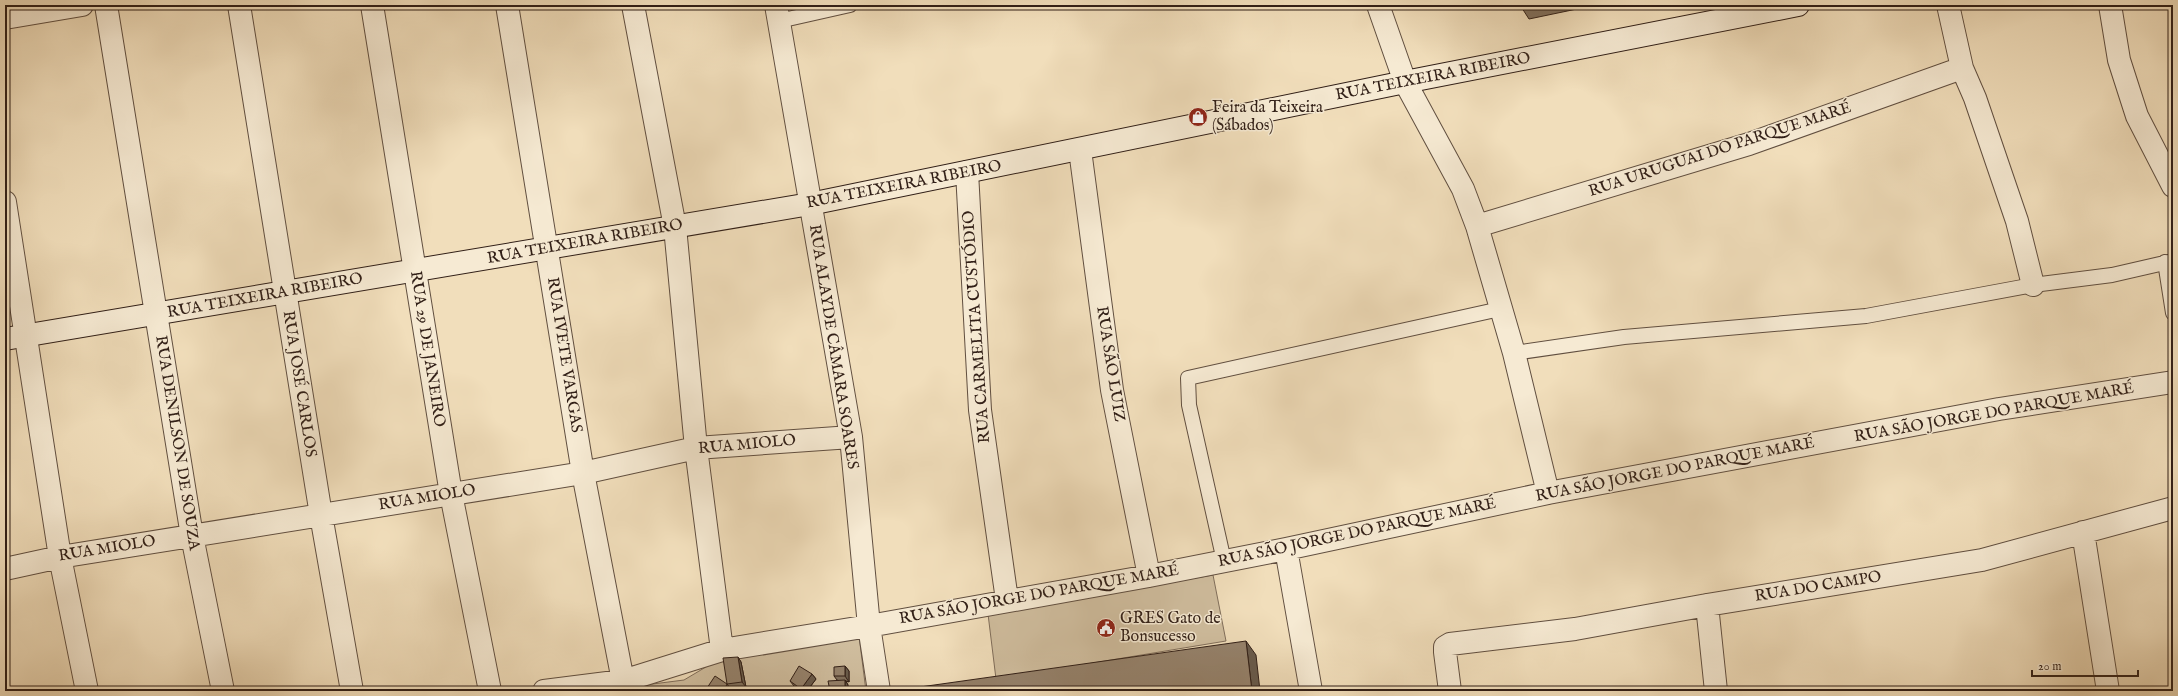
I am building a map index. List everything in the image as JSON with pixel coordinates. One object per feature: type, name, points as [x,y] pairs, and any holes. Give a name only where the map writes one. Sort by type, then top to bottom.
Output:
[{"type":"street","points":[[5,18],[82,5]]},
{"type":"street","name":"RUA DENILSON DE SOUZA","points":[[106,5],[192,536],[223,691]]},
{"type":"street","name":"RUA JOSÉ CARLOS","points":[[239,5],[284,292],[352,691]]},
{"type":"street","name":"RUA 29 DE JANEIRO","points":[[372,5],[451,494],[490,691]]},
{"type":"street","name":"RUA IVETE VARGAS","points":[[507,5],[583,473],[623,681]]},
{"type":"street","points":[[633,5],[675,227],[696,448],[722,650]]},
{"type":"street","points":[[1378,5],[1405,82],[1464,189],[1477,226],[1514,353],[1548,493]]},
{"type":"street","name":"RUA TEIXEIRA RIBEIRO","points":[[5,339],[810,204],[1080,150],[1405,82],[1798,5]]},
{"type":"street","points":[[1948,5],[1962,68],[1975,98],[2017,221],[2033,285]]},
{"type":"street","points":[[2110,5],[2119,60],[2137,116],[2173,186]]},
{"type":"street","name":"RUA ALAYDE CÂMARA SOARES","points":[[777,13],[851,437],[869,626],[879,691]]},
{"type":"street","name":"RUA URUGUAI DO PARQUE MARÉ","points":[[1477,226],[1750,144],[1962,68]]},
{"type":"street","name":"RUA SÃO LUIZ","points":[[1080,150],[1112,390],[1149,576]]},
{"type":"street","name":"RUA CARMELITA CUSTÓDIO","points":[[967,172],[980,410],[1007,600]]},
{"type":"street","points":[[5,202],[27,336],[60,557],[87,691]]},
{"type":"street","name":"RUA SÃO JORGE DO PARQUE MARÉ","points":[[544,691],[623,681],[722,650],[869,626],[1007,600],[1149,576],[1286,549],[1548,493],[1999,409],[2173,382]]},
{"type":"street","name":"RUA MIOLO","points":[[5,569],[60,557],[583,473],[696,448],[851,437]]},
{"type":"street","name":"RUA DO CAMPO","points":[[1450,691],[1445,659],[1445,647],[1458,642],[1575,629],[1707,605],[1982,560],[2173,508]]},
{"type":"street","points":[[2083,532],[2108,691]]},
{"type":"street","points":[[1286,549],[1311,691]]},
{"type":"street","points":[[1707,605],[1716,691]]},
{"type":"lane","points":[[777,13],[850,5]]},
{"type":"lane","points":[[1514,353],[1624,337],[1866,316],[2033,285],[2112,275],[2169,262],[2173,313]]},
{"type":"lane","points":[[1224,561],[1189,405],[1188,378],[1500,309]]},
{"type":"shaded area","name":"GRES Gato de Bonsucesso","points":[[1213,575],[1226,641],[996,679],[988,614]]},
{"type":"shaded area","points":[[859,636],[866,691],[598,691],[684,680],[721,658]]},
{"type":"building","points":[[1246,641],[1252,691],[913,691],[913,688]]},
{"type":"building","points":[[738,657],[742,682],[727,684],[723,658]]},
{"type":"building","points":[[799,666],[812,674],[801,689],[790,681]]},
{"type":"building","points":[[845,666],[845,676],[834,676],[834,667]]},
{"type":"building","points":[[715,676],[727,684],[724,691],[712,691],[707,688]]},
{"type":"building","points":[[845,680],[845,691],[830,691],[828,681]]},
{"type":"building","points":[[783,688],[788,691],[781,691]]},
{"type":"place","name":"Feira da Teixeira (Sábados)","points":[[1198,117]]},
{"type":"place","name":"GRES Gato de Bonsucesso","points":[[1106,628]]}]
